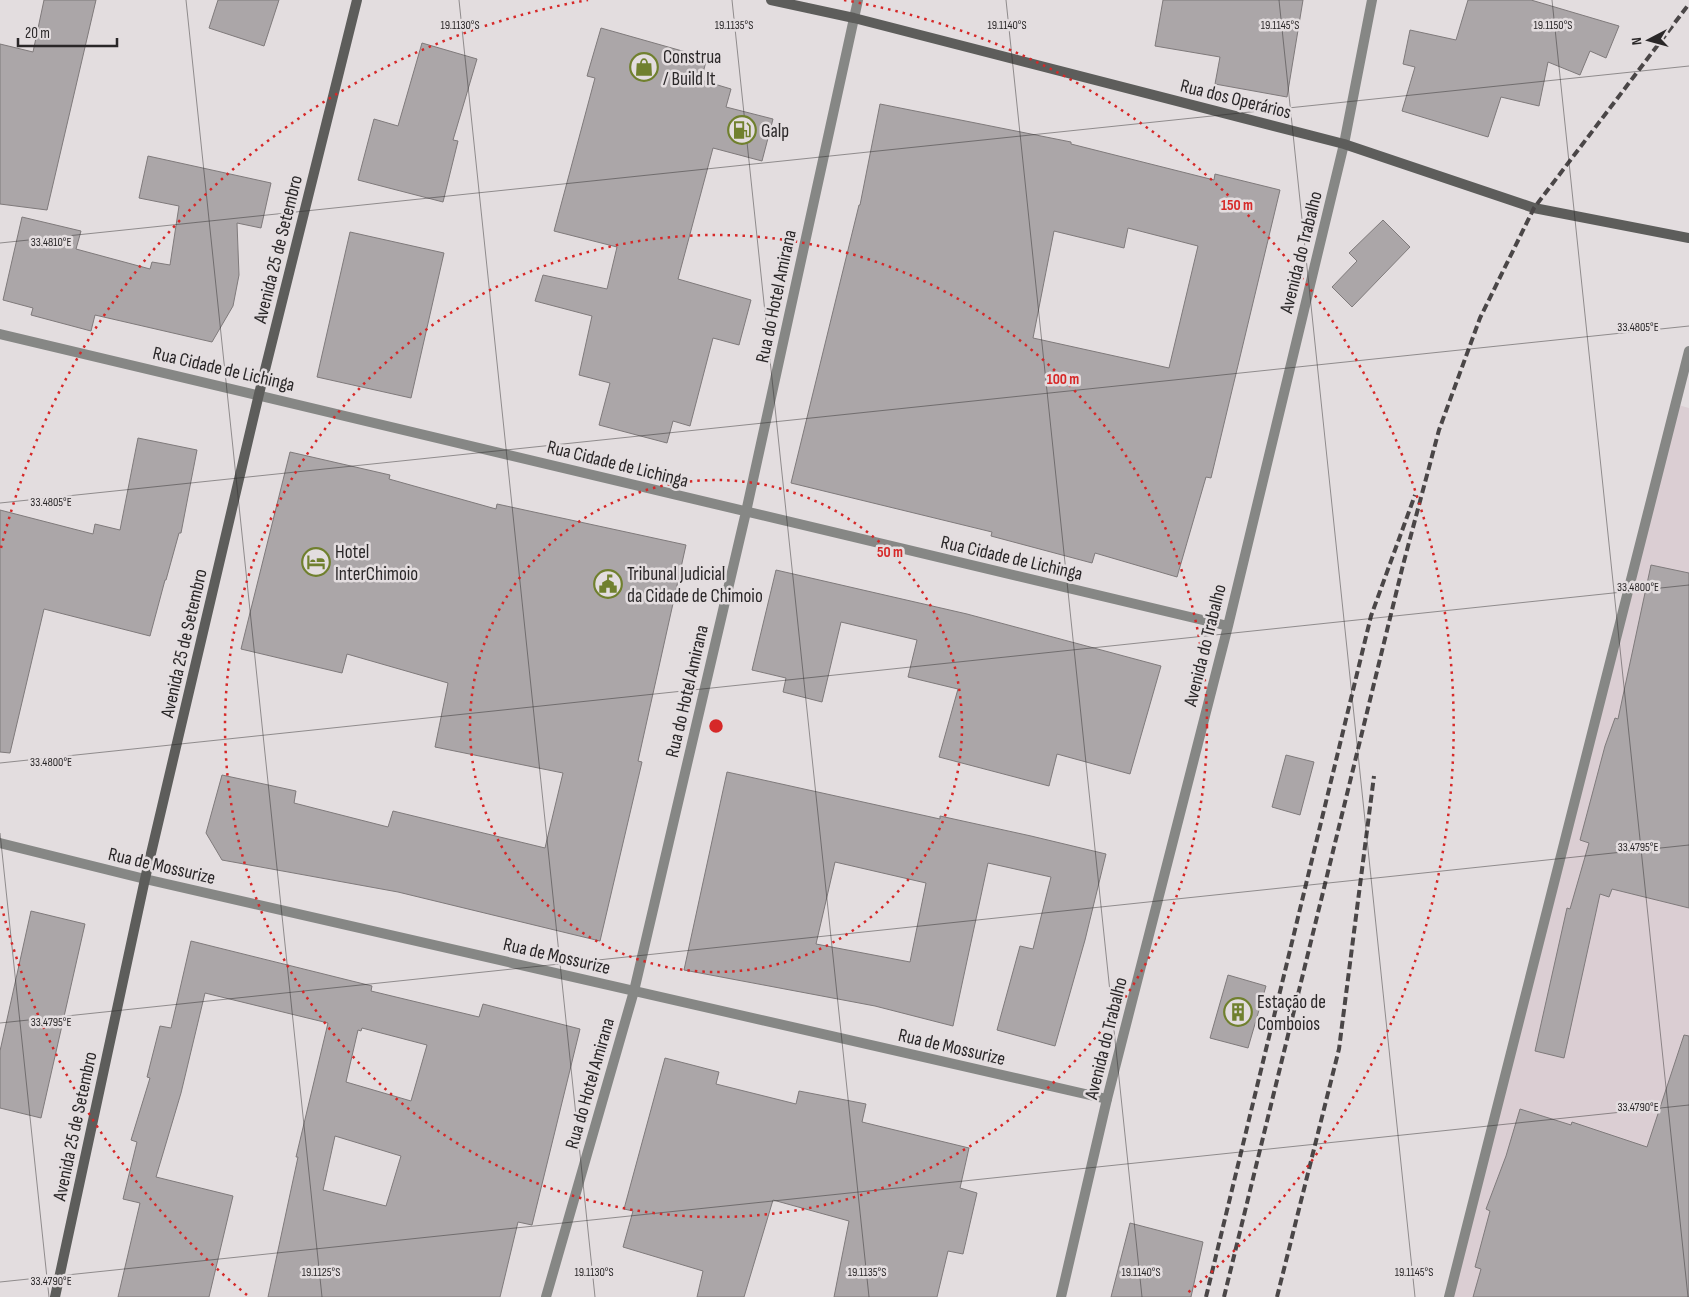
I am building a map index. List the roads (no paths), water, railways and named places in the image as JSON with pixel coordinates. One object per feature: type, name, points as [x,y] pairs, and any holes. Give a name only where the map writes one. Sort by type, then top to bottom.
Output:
[{"type":"street","name":"Avenida 25 de Setembro","points":[[55,1297],[145,879],[259,394],[357,0]]},
{"type":"street","name":"Rua dos Operários","points":[[771,0],[854,18],[1344,144],[1534,208],[1689,238]]},
{"type":"street","name":"Rua do Hotel Amirana","points":[[546,1297],[634,991],[746,512],[858,0]]},
{"type":"street","name":"Avenida do Trabalho","points":[[1061,1297],[1107,1099],[1228,626],[1344,144],[1372,0]]},
{"type":"street","name":"Rua Cidade de Lichinga","points":[[0,334],[259,394],[1228,626]]},
{"type":"street","points":[[1449,1297],[1689,351]]},
{"type":"street","name":"Rua de Mossurize","points":[[0,843],[145,879],[1107,1099]]},
{"type":"railway","points":[[1224,1297],[1403,565],[1439,430],[1480,318],[1534,208],[1689,4]]},
{"type":"railway","points":[[1206,1297],[1371,616],[1415,495]]},
{"type":"railway","points":[[1277,1297],[1339,1049],[1374,776]]},
{"type":"place","name":"Construa / Build It","points":[[644,67]]},
{"type":"place","name":"Galp","points":[[742,130]]},
{"type":"place","name":"Hotel InterChimoio","points":[[316,562]]},
{"type":"place","name":"Tribunal Judicial da Cidade de Chimoio","points":[[608,584]]},
{"type":"place","name":"Estação de Comboios","points":[[1238,1012]]}]
